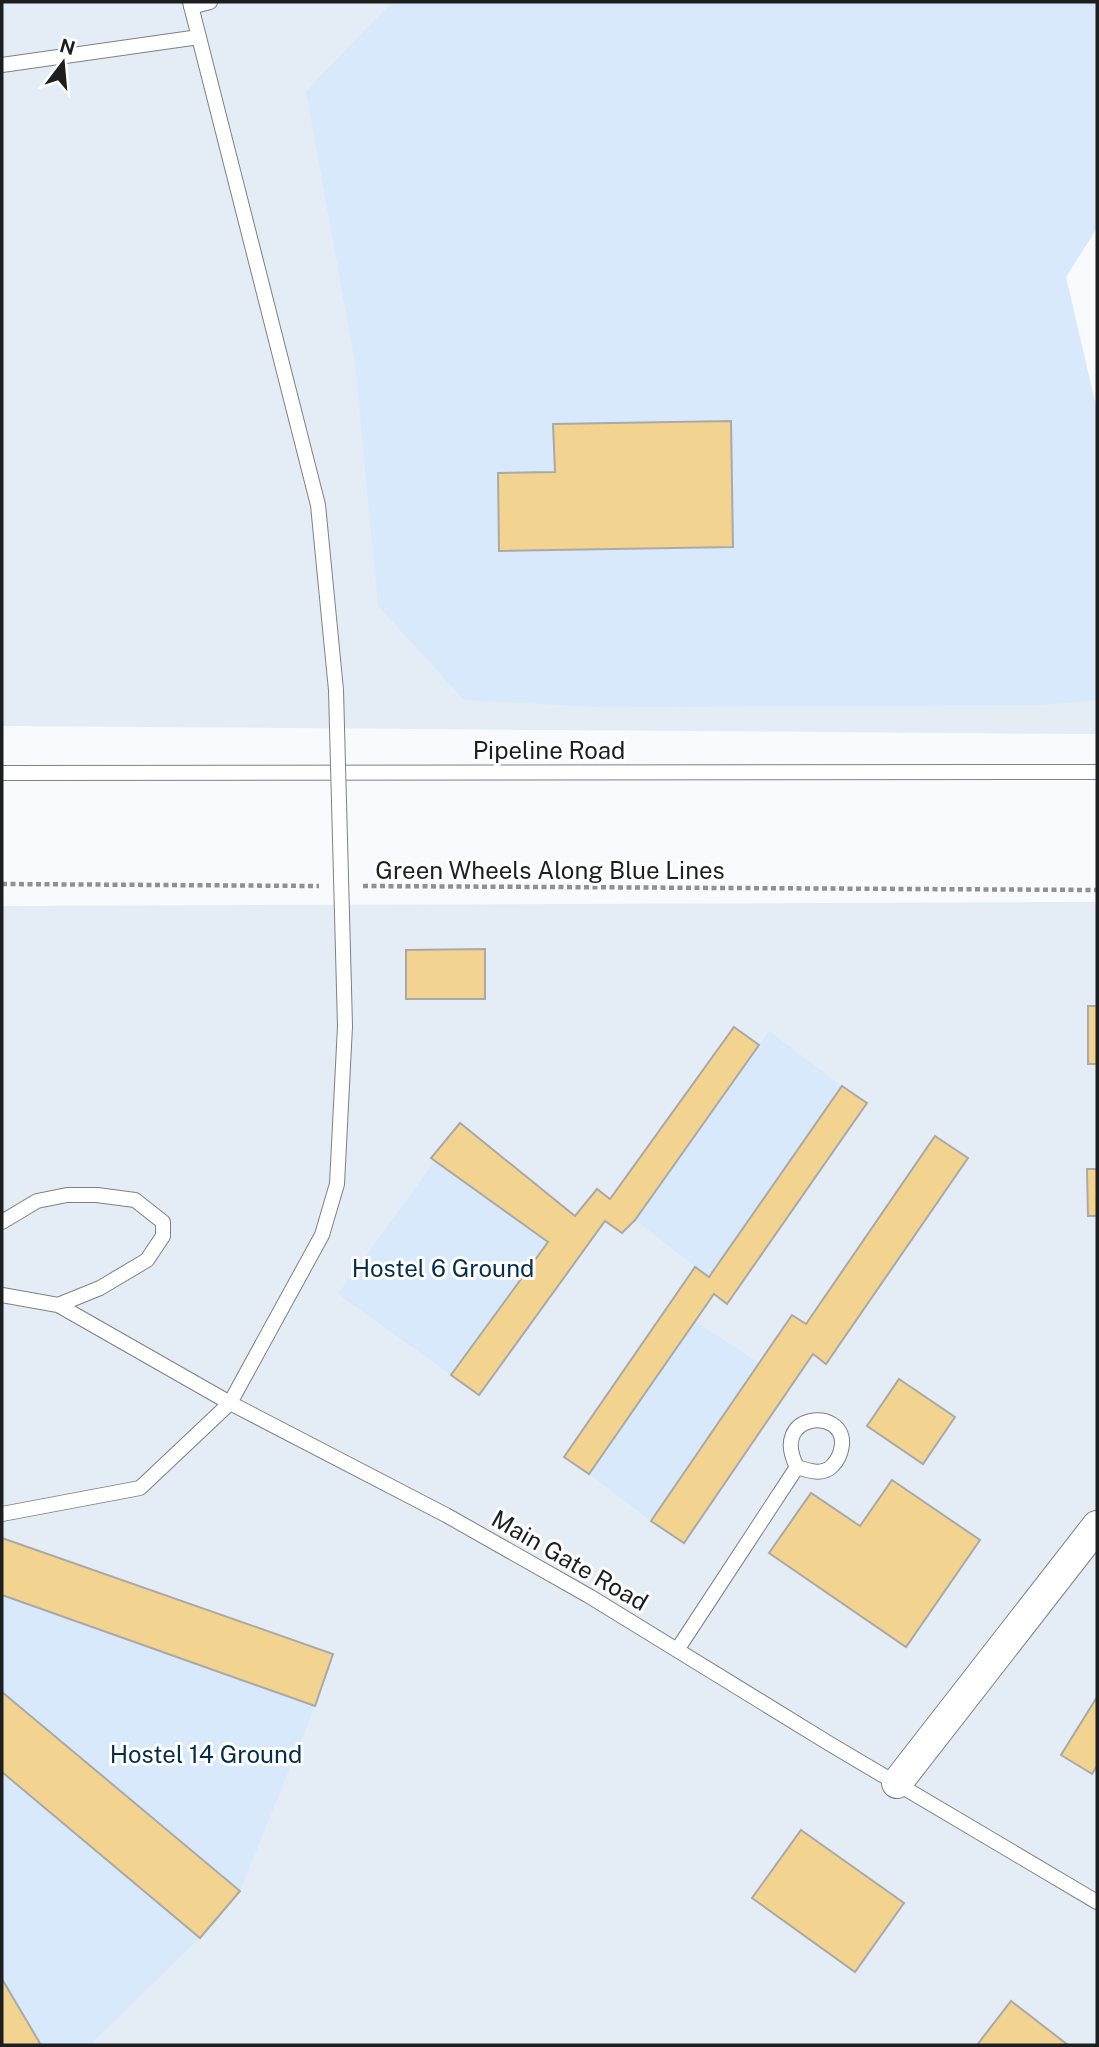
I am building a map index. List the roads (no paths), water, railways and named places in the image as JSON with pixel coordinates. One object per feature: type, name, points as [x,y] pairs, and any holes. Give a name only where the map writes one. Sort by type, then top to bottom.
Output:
[{"type":"street","points":[[897,1783],[1097,1526]]},
{"type":"lane","points":[[2,1514],[140,1488],[230,1403],[322,1235],[337,1184],[345,1026],[337,690],[318,505],[190,4],[210,2]]},
{"type":"lane","points":[[2,65],[199,37]]},
{"type":"lane","name":"Pipeline Road","points":[[2,773],[1097,772]]},
{"type":"lane","points":[[2,1222],[37,1201],[66,1195],[97,1195],[135,1200],[163,1222],[163,1236],[147,1260],[100,1288],[58,1305]]},
{"type":"lane","name":"Main Gate Road","points":[[3,1298],[58,1305],[230,1403],[458,1522],[589,1596],[1097,1902]]},
{"type":"lane","points":[[677,1650],[797,1467]]},
{"type":"park label","name":"Hostel 6 Ground","points":[[443,1268]]},
{"type":"park label","name":"Hostel 14 Ground","points":[[206,1754]]}]
